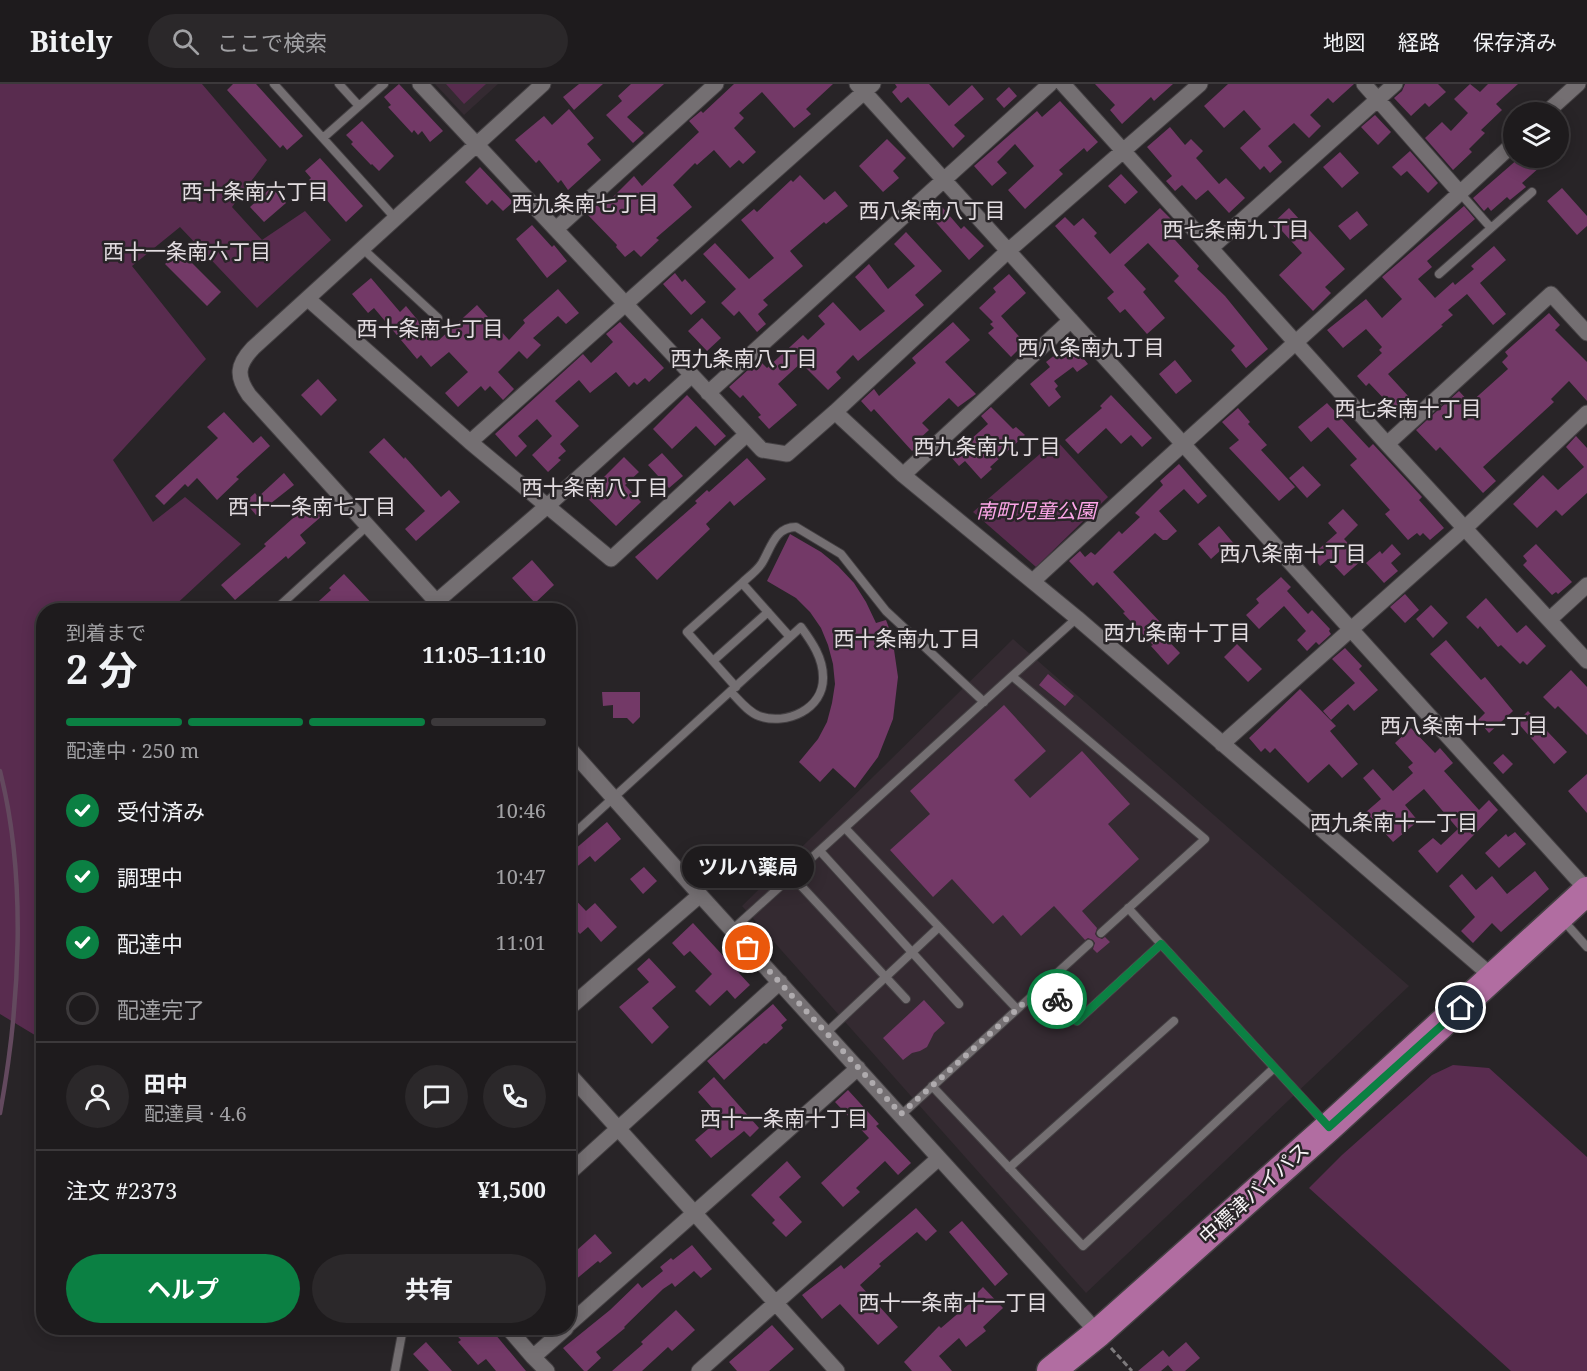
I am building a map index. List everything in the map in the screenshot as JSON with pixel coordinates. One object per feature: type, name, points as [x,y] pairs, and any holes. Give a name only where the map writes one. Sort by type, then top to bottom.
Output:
[{"type":"highway","name":"中標津バイパス","points":[[1051,1371],[1098,1333],[1329,1127],[1587,891]]},
{"type":"street","points":[[420,84],[762,450],[787,454],[1008,251],[1200,84]]},
{"type":"street","points":[[437,603],[249,395],[239,376],[244,358],[543,84]]},
{"type":"street","points":[[556,229],[716,84]]},
{"type":"street","points":[[708,393],[1050,84]]},
{"type":"street","points":[[1064,84],[1387,444],[1587,661]]},
{"type":"street","points":[[1364,84],[1460,193]]},
{"type":"street","points":[[1212,248],[1395,84]]},
{"type":"street","points":[[1558,102],[1578,84]]},
{"type":"street","points":[[470,442],[865,87],[1008,251],[1587,891]]},
{"type":"street","points":[[1033,581],[1503,153]]},
{"type":"street","points":[[1387,444],[1551,294],[1587,333]]},
{"type":"street","points":[[308,299],[470,442],[611,560],[747,434]]},
{"type":"street","points":[[903,475],[1071,320]]},
{"type":"street","points":[[443,603],[692,375]]},
{"type":"street","points":[[835,412],[903,475],[1077,618],[1494,978]]},
{"type":"street","points":[[1222,744],[1465,528],[1587,413]]},
{"type":"street","points":[[1550,620],[1587,585]]},
{"type":"street","points":[[576,756],[700,896],[901,1114],[1098,1333]]},
{"type":"street","points":[[576,1002],[700,896]]},
{"type":"street","points":[[576,1167],[780,982]]},
{"type":"street","points":[[576,1318],[858,1068]]},
{"type":"street","points":[[576,1082],[837,1371]]},
{"type":"street","points":[[699,1371],[939,1158]]},
{"type":"street","points":[[514,1335],[547,1371]]},
{"type":"street","points":[[533,1357],[557,1335]]},
{"type":"lane","points":[[274,84],[396,219]]},
{"type":"lane","points":[[339,84],[359,106]]},
{"type":"lane","points":[[323,138],[384,84]]},
{"type":"lane","points":[[1439,274],[1532,192]]},
{"type":"lane","points":[[1460,193],[1491,228]]},
{"type":"lane","points":[[363,249],[438,318]]},
{"type":"lane","points":[[283,603],[367,526]]},
{"type":"lane","points":[[576,832],[615,798],[733,689],[801,627],[816,648],[823,678],[816,701],[799,714],[777,720],[757,715],[733,689],[687,632],[761,565],[773,541],[789,527],[796,527],[841,554],[886,611],[984,702]]},
{"type":"lane","points":[[742,583],[790,637]]},
{"type":"lane","points":[[712,661],[768,612]]},
{"type":"lane","points":[[732,930],[1077,618]]},
{"type":"lane","points":[[1012,676],[1205,839],[1101,933]]},
{"type":"lane","points":[[845,828],[1017,1009]]},
{"type":"lane","points":[[820,851],[959,1004]]},
{"type":"lane","points":[[792,876],[906,999]]},
{"type":"lane","points":[[1128,908],[1329,1127]]},
{"type":"lane","points":[[1559,916],[1587,947]]},
{"type":"lane","points":[[826,1033],[939,927]]},
{"type":"lane","points":[[901,1114],[1089,944]]},
{"type":"lane","points":[[1044,985],[1077,1021],[1161,944]]},
{"type":"lane","points":[[1009,1168],[1174,1021]]},
{"type":"lane","points":[[932,1086],[1083,1246],[1274,1068]]},
{"type":"lane","points":[[395,1371],[402,1335]]},
{"type":"path","points":[[1098,1333],[1132,1371]]},
{"type":"shaded area","points":[[435,84],[498,84],[464,115]]},
{"type":"shaded area","points":[[1013,639],[1409,986],[1086,1293],[742,906]]},
{"type":"green space","points":[[0,84],[202,84],[267,160],[232,207],[262,240],[305,211],[331,240],[257,308],[180,227],[132,266],[206,359],[113,460],[153,522],[185,497],[241,544],[178,603],[36,603],[36,1036],[0,1014]]},
{"type":"green space","points":[[446,84],[486,84],[464,104]]},
{"type":"green space","name":"南町児童公園","points":[[1056,440],[1108,497],[1036,567],[973,512]]},
{"type":"green space","points":[[1453,1065],[1489,1068],[1587,1157],[1587,1371],[1511,1371],[1309,1188],[1342,1155],[1432,1075]]},
{"type":"building","points":[[233,84],[256,84],[303,136],[287,150],[283,145],[280,148],[227,90]]},
{"type":"building","points":[[399,84],[443,131],[430,142],[422,131],[418,135],[414,130],[412,133],[388,107],[391,105],[384,97]]},
{"type":"building","points":[[579,84],[603,84],[574,110],[563,97]]},
{"type":"building","points":[[631,84],[664,84],[627,117],[644,133],[633,143],[606,115],[622,101],[618,96]]},
{"type":"building","points":[[734,84],[833,84],[806,109],[811,114],[794,128],[762,92],[739,113],[744,118],[734,128],[756,152],[743,164],[739,160],[730,168],[714,150],[697,165],[695,163],[673,185],[692,207],[656,238],[659,240],[641,257],[634,250],[625,257],[616,247],[617,245],[587,214],[597,205],[601,209],[634,176],[642,186],[699,132],[689,121],[701,111],[703,113]]},
{"type":"building","points":[[895,84],[929,84],[949,106],[972,85],[984,99],[954,125],[965,136],[953,148],[908,97],[901,103],[892,92],[897,87]]},
{"type":"building","points":[[1095,84],[1173,84],[1154,101],[1151,97],[1122,124],[1110,110],[1115,105]]},
{"type":"building","points":[[1228,84],[1354,84],[1333,103],[1328,98],[1310,115],[1321,126],[1309,138],[1294,123],[1268,146],[1282,162],[1270,173],[1264,166],[1260,170],[1240,148],[1261,129],[1244,110],[1224,128],[1204,106]]},
{"type":"building","points":[[1405,84],[1438,84],[1446,92],[1429,107],[1425,103],[1411,116],[1394,98],[1402,91]]},
{"type":"building","points":[[1470,84],[1480,92],[1488,84],[1518,84],[1496,104],[1502,110],[1481,130],[1485,133],[1469,149],[1472,152],[1453,170],[1425,138],[1442,122],[1451,131],[1468,113],[1454,99]]},
{"type":"building","points":[[1009,87],[1017,96],[1004,108],[996,99]]},
{"type":"building","points":[[1060,101],[1098,142],[1087,152],[1084,148],[1059,170],[1063,174],[1025,209],[1008,190],[1034,166],[1015,144],[997,162],[1007,173],[992,186],[974,166],[1037,111],[1042,117]]},
{"type":"building","points":[[569,109],[594,138],[587,144],[601,160],[568,190],[561,180],[558,183],[539,160],[536,163],[515,140],[544,116],[552,125]]},
{"type":"building","points":[[1375,115],[1391,132],[1378,145],[1361,127]]},
{"type":"building","points":[[362,121],[394,156],[379,171],[351,144],[353,142],[346,135]]},
{"type":"building","points":[[1170,127],[1185,145],[1191,139],[1203,151],[1196,158],[1219,184],[1226,178],[1245,198],[1229,213],[1208,190],[1196,200],[1182,185],[1175,191],[1166,181],[1172,176],[1147,147]]},
{"type":"building","points":[[887,139],[906,158],[893,171],[899,178],[883,192],[859,166]]},
{"type":"building","points":[[1410,151],[1438,183],[1428,193],[1407,171],[1401,176],[1392,167]]},
{"type":"building","points":[[1340,152],[1359,173],[1342,188],[1323,167]]},
{"type":"building","points":[[320,158],[363,206],[346,222],[309,180],[311,178],[305,171]]},
{"type":"building","points":[[480,167],[513,202],[503,211],[492,200],[487,205],[465,182]]},
{"type":"building","points":[[1508,168],[1539,168],[1522,183],[1526,187],[1510,200],[1507,197],[1491,211],[1488,207],[1484,211],[1473,198]]},
{"type":"building","points":[[1121,174],[1138,192],[1125,204],[1108,186]]},
{"type":"building","points":[[800,175],[824,200],[835,191],[848,206],[826,224],[824,222],[790,251],[803,266],[763,300],[768,305],[758,314],[766,324],[757,332],[739,311],[734,316],[721,303],[736,289],[703,254],[715,243],[749,279],[774,258],[741,220],[754,209],[757,212],[791,180],[793,182]]},
{"type":"building","points":[[272,187],[286,203],[264,222],[250,207]]},
{"type":"building","points":[[1562,188],[1587,216],[1587,226],[1577,235],[1547,201]]},
{"type":"building","points":[[936,200],[961,229],[964,226],[984,246],[969,260],[925,210]]},
{"type":"building","points":[[1464,206],[1475,219],[1427,261],[1432,267],[1418,279],[1435,298],[1453,282],[1455,285],[1474,269],[1471,266],[1494,246],[1506,260],[1480,283],[1506,314],[1493,325],[1467,294],[1448,310],[1453,315],[1441,325],[1443,326],[1388,374],[1410,398],[1391,415],[1383,406],[1387,402],[1369,383],[1366,386],[1357,376],[1382,353],[1379,350],[1382,347],[1366,329],[1343,348],[1327,330],[1366,299],[1382,318],[1402,299],[1382,277]]},
{"type":"building","points":[[1160,208],[1172,220],[1164,228],[1199,266],[1197,269],[1225,296],[1268,349],[1246,368],[1231,350],[1235,346],[1174,281],[1179,276],[1148,243],[1124,265],[1146,289],[1143,292],[1165,318],[1147,334],[1125,309],[1120,313],[1107,298],[1114,292],[1055,226],[1065,217],[1074,226],[1083,218],[1097,233],[1094,236],[1110,254]]},
{"type":"building","points":[[1289,208],[1345,269],[1325,287],[1331,293],[1313,311],[1279,275],[1302,253],[1282,231],[1280,233],[1272,224]]},
{"type":"building","points":[[1357,211],[1368,225],[1350,240],[1338,226]]},
{"type":"building","points":[[532,225],[552,247],[554,245],[567,261],[547,278],[516,239]]},
{"type":"building","points":[[906,232],[942,271],[915,295],[924,305],[858,361],[853,355],[836,372],[841,378],[828,390],[801,363],[778,384],[797,405],[769,429],[758,417],[761,415],[743,395],[740,398],[729,387],[749,369],[752,371],[761,362],[767,368],[803,335],[808,340],[825,324],[818,316],[833,302],[860,331],[885,311],[855,277],[869,264],[888,289],[915,266],[894,244]]},
{"type":"building","points":[[179,250],[221,292],[207,306],[165,264]]},
{"type":"building","points":[[675,273],[682,282],[685,279],[706,302],[691,315],[663,284]]},
{"type":"building","points":[[1009,274],[1026,293],[1001,316],[1025,343],[1011,357],[988,333],[994,328],[990,324],[993,322],[979,308],[996,292],[993,288]]},
{"type":"building","points":[[371,278],[400,312],[406,306],[430,335],[433,333],[439,340],[477,305],[509,340],[525,323],[523,320],[558,289],[579,313],[566,324],[558,316],[533,338],[541,345],[527,359],[519,351],[498,372],[514,389],[503,400],[490,386],[485,391],[481,386],[458,407],[445,393],[468,372],[449,352],[431,367],[421,355],[417,359],[374,308],[368,313],[352,294]]},
{"type":"building","points":[[1549,313],[1560,325],[1555,330],[1587,362],[1587,401],[1569,381],[1551,399],[1554,402],[1483,467],[1496,481],[1483,493],[1440,447],[1436,451],[1416,430],[1459,391],[1470,403],[1508,369],[1502,362],[1508,356],[1505,352]]},
{"type":"building","points":[[702,318],[721,338],[707,351],[688,331]]},
{"type":"building","points":[[620,322],[664,368],[649,382],[645,378],[637,385],[634,382],[629,387],[616,372],[590,393],[579,380],[555,401],[579,426],[560,444],[566,451],[558,458],[561,460],[548,472],[532,455],[552,436],[537,419],[518,436],[527,446],[516,457],[495,434],[583,354],[591,363],[613,342],[606,334]]},
{"type":"building","points":[[953,322],[970,340],[945,362],[976,394],[958,407],[949,398],[922,423],[929,430],[918,440],[921,443],[912,451],[874,409],[871,412],[861,401],[874,389],[879,396],[916,363],[912,358]]},
{"type":"building","points":[[1066,346],[1071,352],[1076,349],[1088,364],[1077,372],[1073,367],[1054,381],[1058,386],[1055,389],[1061,397],[1049,407],[1030,384],[1050,367],[1046,362]]},
{"type":"building","points":[[1175,360],[1192,381],[1176,394],[1159,374]]},
{"type":"building","points":[[318,379],[337,400],[321,416],[301,395]]},
{"type":"building","points":[[687,395],[726,436],[715,446],[696,426],[672,449],[653,429]]},
{"type":"building","points":[[1111,395],[1152,438],[1142,447],[1131,435],[1121,444],[1106,428],[1078,454],[1065,440],[1102,408],[1100,406]]},
{"type":"building","points":[[1327,403],[1369,448],[1373,444],[1422,497],[1419,500],[1444,528],[1430,540],[1423,533],[1420,536],[1417,533],[1408,540],[1385,514],[1390,510],[1350,465],[1357,459],[1328,427],[1311,442],[1298,427]]},
{"type":"building","points":[[991,407],[1013,429],[1016,427],[1025,435],[990,467],[992,469],[981,479],[965,461],[959,466],[951,457],[988,424],[981,416]]},
{"type":"building","points":[[1238,408],[1250,422],[1248,424],[1267,445],[1261,450],[1295,487],[1279,501],[1229,448],[1239,440],[1222,422]]},
{"type":"building","points":[[224,412],[253,443],[261,436],[270,446],[236,477],[239,479],[217,500],[197,478],[188,487],[185,484],[164,505],[155,496],[218,438],[207,427]]},
{"type":"building","points":[[1576,436],[1587,448],[1587,493],[1562,516],[1556,510],[1537,528],[1513,504],[1543,475],[1558,490],[1584,467],[1566,447]]},
{"type":"building","points":[[384,438],[404,459],[405,457],[441,497],[449,490],[460,502],[416,541],[405,529],[425,511],[369,452]]},
{"type":"building","points":[[662,453],[683,476],[669,488],[648,465]]},
{"type":"building","points":[[624,457],[639,472],[625,485],[641,502],[616,526],[581,492],[595,479],[599,482]]},
{"type":"building","points":[[747,458],[766,479],[734,506],[730,501],[706,524],[710,529],[657,580],[635,557],[697,503],[695,501],[707,490],[709,492]]},
{"type":"building","points":[[1179,464],[1207,496],[1198,504],[1184,489],[1159,511],[1177,531],[1167,540],[1163,540],[1155,533],[1113,572],[1161,623],[1156,628],[1180,653],[1168,665],[1097,582],[1093,586],[1069,561],[1080,551],[1085,557],[1091,552],[1095,555],[1119,531],[1122,534],[1140,517],[1135,513],[1163,485],[1160,481]]},
{"type":"building","points":[[1303,466],[1321,485],[1307,498],[1289,478]]},
{"type":"building","points":[[284,473],[294,485],[256,515],[245,502],[255,493],[258,497]]},
{"type":"building","points":[[310,503],[322,516],[300,535],[306,543],[288,559],[286,556],[235,600],[221,585],[266,546],[264,544]]},
{"type":"building","points":[[1343,509],[1358,525],[1344,539],[1363,559],[1344,576],[1328,559],[1320,566],[1311,556],[1337,533],[1328,523]]},
{"type":"building","points":[[1219,526],[1241,552],[1231,561],[1222,549],[1211,559],[1198,544]]},
{"type":"building","points":[[790,534],[821,552],[838,566],[854,583],[876,623],[886,620],[892,636],[898,677],[893,719],[878,757],[855,788],[833,768],[820,782],[799,762],[818,739],[827,722],[835,684],[833,664],[821,628],[796,598],[767,581]]},
{"type":"building","points":[[1392,544],[1401,554],[1391,563],[1398,571],[1384,583],[1366,563],[1380,551],[1382,554]]},
{"type":"building","points":[[1536,544],[1572,582],[1558,594],[1556,592],[1552,595],[1523,565],[1527,561],[1523,556]]},
{"type":"building","points":[[532,560],[554,585],[535,603],[512,578]]},
{"type":"building","points":[[344,574],[371,603],[317,603],[331,590],[329,588]]},
{"type":"building","points":[[1281,577],[1291,587],[1287,591],[1308,614],[1312,610],[1330,629],[1331,634],[1319,645],[1316,642],[1307,651],[1297,640],[1306,631],[1284,606],[1259,629],[1246,615],[1259,603],[1256,599]]},
{"type":"building","points":[[1405,594],[1419,610],[1405,623],[1390,607]]},
{"type":"building","points":[[1486,598],[1517,633],[1526,625],[1546,646],[1527,665],[1523,661],[1520,664],[1501,645],[1498,647],[1480,626],[1478,629],[1466,617]]},
{"type":"building","points":[[1431,605],[1448,623],[1433,638],[1416,619]]},
{"type":"building","points":[[1446,640],[1481,680],[1485,677],[1513,711],[1489,733],[1478,720],[1485,713],[1430,654]]},
{"type":"building","points":[[1237,644],[1262,669],[1248,682],[1224,657]]},
{"type":"building","points":[[1345,648],[1362,666],[1359,669],[1378,690],[1354,711],[1348,704],[1331,720],[1323,711],[1355,683],[1332,659]]},
{"type":"building","points":[[1571,670],[1587,687],[1587,735],[1558,706],[1555,709],[1543,697]]},
{"type":"building","points":[[1048,674],[1074,696],[1065,706],[1039,685]]},
{"type":"building","points":[[1300,689],[1336,726],[1330,731],[1358,764],[1342,778],[1329,764],[1308,783],[1275,748],[1270,753],[1265,748],[1261,752],[1249,738]]},
{"type":"building","points":[[602,692],[640,692],[640,717],[633,724],[627,718],[613,718],[613,705],[603,706]]},
{"type":"building","points":[[1004,705],[1046,751],[1014,780],[1030,798],[1082,751],[1130,804],[1108,824],[1139,859],[1082,911],[1097,928],[1095,934],[1097,937],[1102,939],[1105,937],[1110,942],[1097,953],[1093,949],[1095,943],[1093,940],[1088,938],[1085,940],[1054,906],[1021,936],[1003,915],[993,924],[952,879],[933,897],[890,850],[930,814],[910,791]]},
{"type":"building","points":[[1528,711],[1567,752],[1554,764],[1517,722]]},
{"type":"building","points":[[1411,728],[1435,753],[1440,748],[1453,763],[1444,771],[1479,810],[1489,800],[1498,810],[1437,873],[1418,851],[1433,838],[1441,845],[1458,829],[1424,789],[1405,805],[1418,821],[1393,842],[1366,812],[1381,799],[1363,778],[1373,769],[1393,791],[1413,773],[1408,767],[1413,763],[1395,743]]},
{"type":"building","points":[[1503,754],[1513,764],[1503,774],[1493,763]]},
{"type":"building","points":[[1587,774],[1587,813],[1568,791]]},
{"type":"building","points":[[607,822],[621,839],[595,862],[590,856],[576,867],[576,848]]},
{"type":"building","points":[[1515,832],[1526,844],[1499,868],[1485,853],[1506,834],[1508,837]]},
{"type":"building","points":[[644,867],[657,881],[643,894],[630,879]]},
{"type":"building","points":[[1535,871],[1549,889],[1501,932],[1492,923],[1473,943],[1461,931],[1475,917],[1449,886],[1462,874],[1476,890],[1492,876],[1507,894]]},
{"type":"building","points":[[576,900],[586,911],[595,903],[617,927],[601,942],[588,927],[580,934],[576,930]]},
{"type":"building","points":[[693,923],[750,985],[735,999],[727,990],[710,1006],[695,991],[712,974],[690,951],[684,956],[672,943]]},
{"type":"building","points":[[649,958],[676,987],[652,1008],[669,1027],[652,1044],[619,1007],[649,982],[637,969]]},
{"type":"building","points":[[924,1000],[945,1023],[934,1033],[927,1047],[912,1053],[903,1060],[883,1038]]},
{"type":"building","points":[[773,1004],[787,1020],[781,1025],[783,1028],[724,1080],[707,1061]]},
{"type":"building","points":[[714,1077],[759,1128],[750,1137],[744,1131],[711,1158],[695,1140],[721,1118],[698,1092]]},
{"type":"building","points":[[848,1090],[879,1124],[876,1126],[911,1163],[898,1175],[885,1161],[856,1188],[860,1192],[843,1207],[821,1183],[869,1138],[835,1102]]},
{"type":"building","points":[[787,1161],[801,1177],[779,1197],[802,1222],[786,1237],[772,1223],[775,1220],[751,1195]]},
{"type":"building","points":[[916,1208],[937,1231],[926,1241],[917,1232],[879,1264],[881,1266],[860,1285],[898,1327],[878,1345],[840,1304],[822,1319],[802,1295],[841,1265],[844,1269]]},
{"type":"building","points":[[962,1221],[1008,1274],[995,1286],[949,1232]]},
{"type":"building","points":[[595,1234],[612,1253],[600,1263],[598,1261],[576,1279],[576,1251]]},
{"type":"building","points":[[692,1245],[712,1269],[701,1278],[694,1271],[675,1287],[672,1283],[663,1289],[625,1328],[596,1352],[601,1358],[587,1371],[584,1371],[563,1348],[610,1310],[638,1283],[642,1288],[663,1271],[660,1267]]},
{"type":"building","points":[[983,1287],[1003,1308],[983,1327],[986,1331],[966,1347],[959,1338],[939,1356],[952,1371],[912,1371],[904,1362],[939,1326],[941,1328],[969,1304],[968,1302]]},
{"type":"building","points":[[676,1310],[695,1330],[672,1351],[668,1347],[642,1371],[612,1371],[643,1344],[641,1342]]},
{"type":"building","points":[[772,1325],[794,1349],[769,1371],[737,1371],[729,1362]]},
{"type":"building","points":[[456,1335],[496,1335],[526,1371],[496,1371],[486,1359],[478,1365],[458,1342],[461,1340]]},
{"type":"building","points":[[426,1342],[452,1371],[429,1371],[413,1354]]},
{"type":"building","points":[[1186,1342],[1200,1358],[1185,1371],[1173,1371],[1168,1365],[1161,1371],[1138,1371],[1163,1350],[1169,1357]]},
{"type":"waterway","points":[[0,771],[9,812],[14,854],[18,941],[12,1029],[0,1113]]},
{"type":"way so far","points":[[748,948],[901,1114],[1044,985],[1057,999]]},
{"type":"place","name":"ツルハ薬局","points":[[748,948]]},
{"type":"district","name":"西十条南六丁目","points":[[255,192]]},
{"type":"district","name":"西九条南七丁目","points":[[585,204]]},
{"type":"district","name":"西八条南八丁目","points":[[932,211]]},
{"type":"district","name":"西七条南九丁目","points":[[1236,230]]},
{"type":"district","name":"西十一条南六丁目","points":[[187,252]]},
{"type":"district","name":"西十条南七丁目","points":[[430,329]]},
{"type":"district","name":"西八条南九丁目","points":[[1091,348]]},
{"type":"district","name":"西九条南八丁目","points":[[744,359]]},
{"type":"district","name":"西七条南十丁目","points":[[1408,409]]},
{"type":"district","name":"西九条南九丁目","points":[[987,447]]},
{"type":"district","name":"西十条南八丁目","points":[[595,488]]},
{"type":"district","name":"西十一条南七丁目","points":[[312,507]]},
{"type":"district","name":"西八条南十丁目","points":[[1293,554]]},
{"type":"district","name":"西九条南十丁目","points":[[1177,633]]},
{"type":"district","name":"西十条南九丁目","points":[[907,639]]},
{"type":"district","name":"西八条南十一丁目","points":[[1464,726]]},
{"type":"district","name":"西九条南十一丁目","points":[[1394,823]]},
{"type":"district","name":"西十一条南十丁目","points":[[784,1119]]},
{"type":"district","name":"西十一条南十一丁目","points":[[953,1303]]},
{"type":"route","points":[[1057,999],[1077,1021],[1161,944],[1329,1127],[1461,1008]]}]
